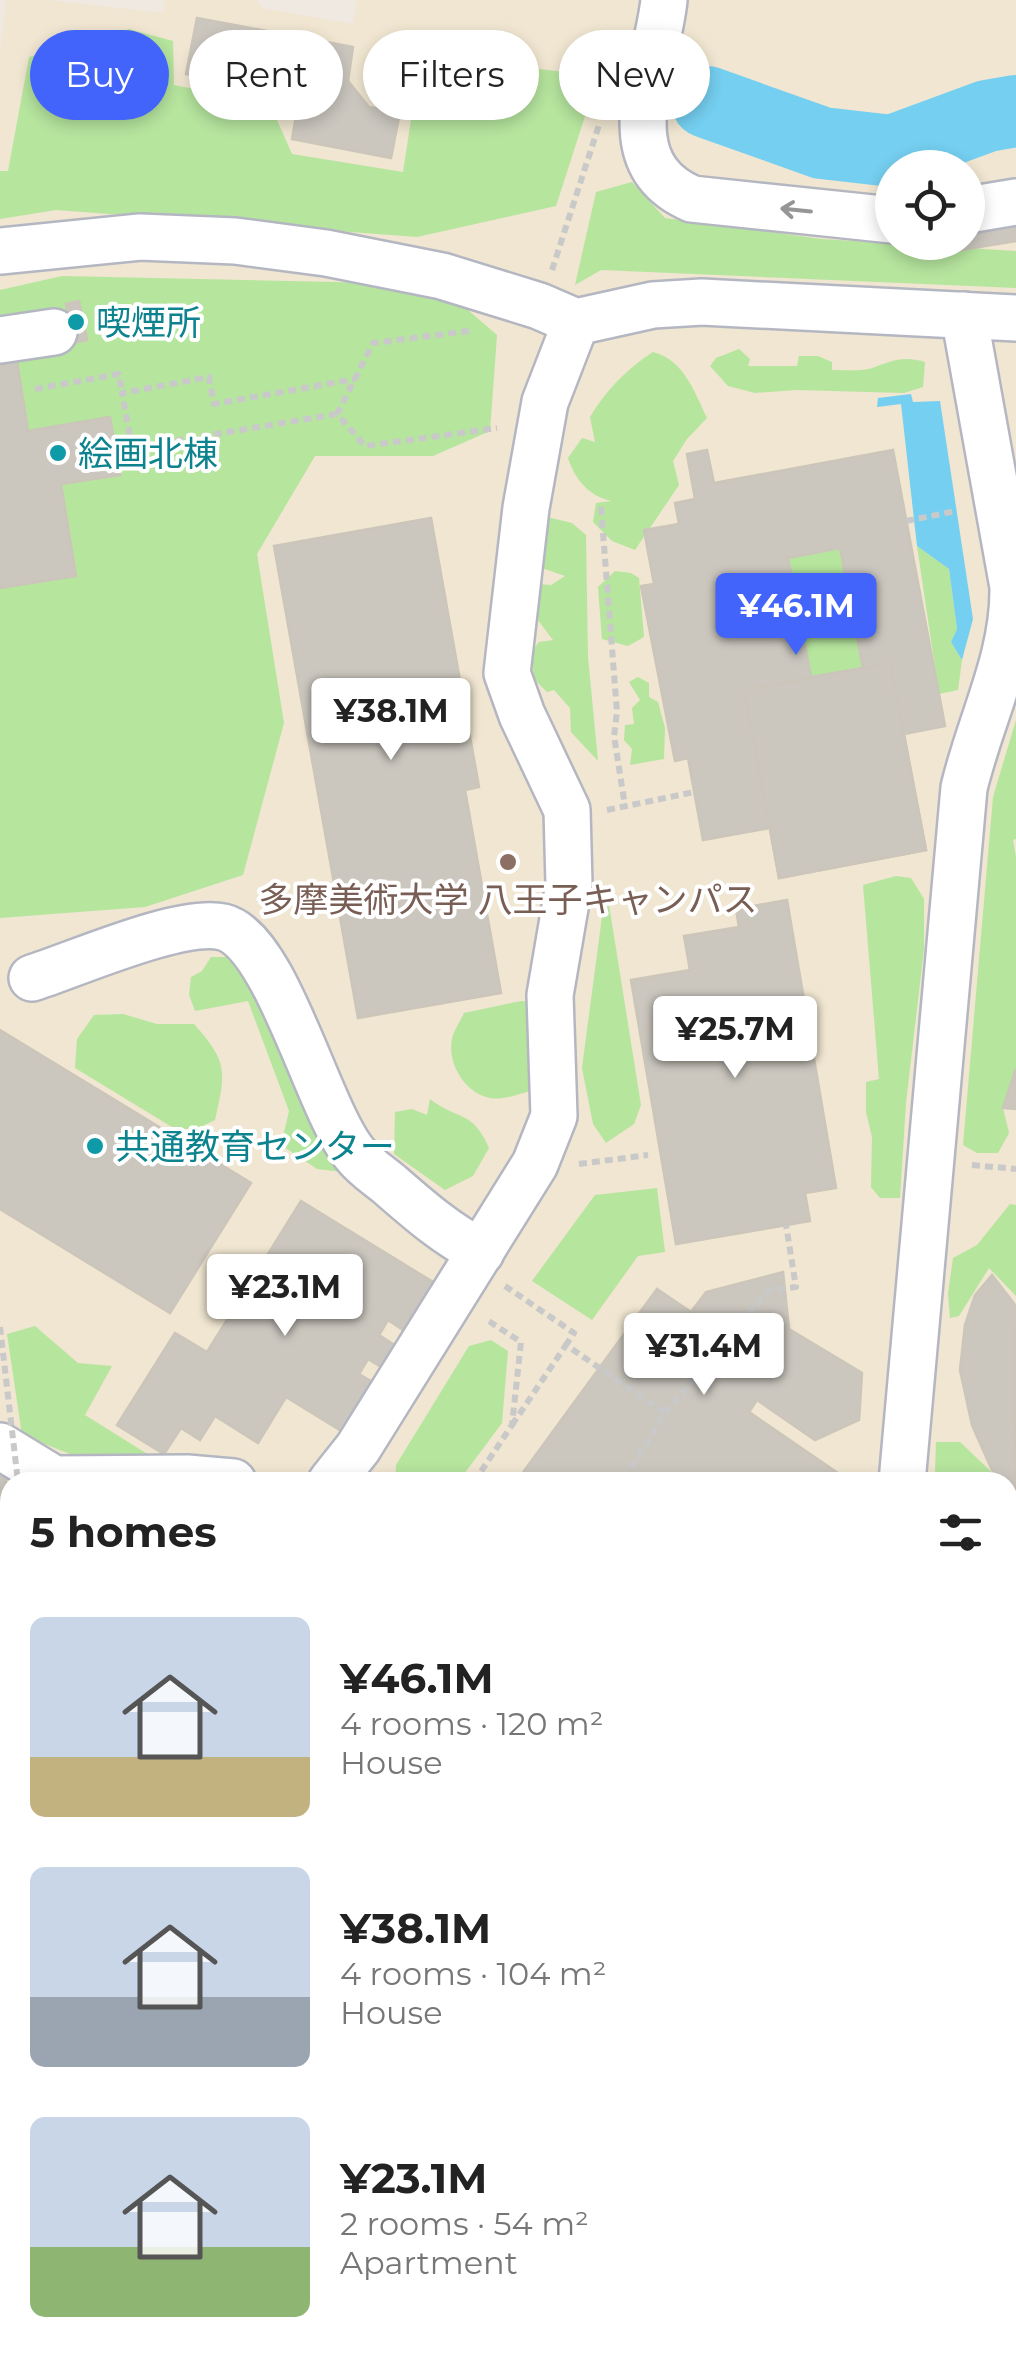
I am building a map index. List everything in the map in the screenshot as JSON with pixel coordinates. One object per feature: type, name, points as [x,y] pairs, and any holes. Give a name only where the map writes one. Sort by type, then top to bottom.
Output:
[{"type":"lane","points":[[664,0],[644,105],[642,138],[644,153],[660,178],[692,200],[875,218]]},
{"type":"lane","points":[[985,207],[1016,202]]},
{"type":"lane","points":[[0,251],[140,237],[235,241],[326,253],[442,276],[539,306],[576,322],[652,305],[702,302],[1016,318]]},
{"type":"lane","points":[[903,1472],[964,788],[976,738],[1005,660],[1013,616],[1012,587],[964,315]]},
{"type":"lane","points":[[339,1472],[358,1448],[535,1164],[554,1116],[550,995],[569,884],[568,810],[522,715],[507,673],[526,508],[542,419],[576,322]]},
{"type":"lane","points":[[0,340],[54,332]]},
{"type":"lane","points":[[32,978],[184,927],[224,927],[248,945],[263,968],[303,1043],[327,1106],[354,1154],[443,1232],[481,1252]]},
{"type":"lane","points":[[0,1446],[41,1472]]},
{"type":"path","points":[[552,271],[600,120]]},
{"type":"path","points":[[337,414],[373,344],[487,328]]},
{"type":"path","points":[[35,390],[118,374],[132,448],[337,414]]},
{"type":"path","points":[[122,394],[208,377],[214,404],[356,378]]},
{"type":"path","points":[[337,414],[365,446],[513,426]]},
{"type":"path","points":[[601,507],[616,712],[614,736],[626,806]]},
{"type":"path","points":[[906,521],[967,509]]},
{"type":"path","points":[[602,811],[694,792]]},
{"type":"path","points":[[568,1165],[648,1156]]},
{"type":"path","points":[[965,1164],[1016,1169]]},
{"type":"path","points":[[630,1472],[665,1413],[768,1292],[796,1287],[786,1225]]},
{"type":"path","points":[[481,1472],[574,1333],[524,1299]]},
{"type":"path","points":[[478,1314],[520,1342],[512,1425]]},
{"type":"path","points":[[0,1327],[17,1472]]},
{"type":"path","points":[[566,1346],[665,1413]]},
{"type":"shaded area","name":"多摩美術大学 八王子キャンパス","points":[[6,0],[48,0],[163,13],[165,0],[256,0],[262,8],[353,24],[357,0],[1016,0],[1016,1472],[0,1472],[0,54]]},
{"type":"green space","points":[[169,40],[173,41],[174,85],[189,88],[189,120],[277,120],[292,154],[403,172],[411,120],[539,120],[539,69],[559,71],[559,120],[584,120],[556,206],[417,237],[56,210],[0,219],[0,171],[8,171],[29,57],[30,120],[169,120]]},
{"type":"green space","points":[[632,182],[665,218],[875,242],[875,260],[985,260],[985,249],[1016,251],[1016,288],[601,270],[575,285],[596,192]]},
{"type":"green space","points":[[62,276],[381,283],[454,298],[497,335],[490,431],[433,456],[315,456],[257,554],[284,723],[243,875],[145,907],[0,918],[0,290]]},
{"type":"green space","points":[[739,349],[750,359],[748,366],[797,366],[799,356],[818,356],[832,362],[832,370],[865,370],[899,360],[918,360],[925,362],[923,387],[904,393],[755,393],[728,386],[710,366],[716,358]]},
{"type":"green space","points":[[653,352],[680,369],[707,418],[673,461],[679,485],[635,550],[612,541],[593,522],[596,503],[612,501],[584,486],[568,458],[582,438],[595,442],[590,417],[596,407],[618,381]]},
{"type":"green space","points":[[547,517],[572,523],[586,535],[588,657],[598,761],[571,732],[570,708],[554,690],[547,692],[534,679],[531,652],[539,642],[553,640],[528,607],[537,584],[551,585],[565,576],[539,567]]},
{"type":"green space","points":[[917,546],[949,569],[957,629],[951,642],[962,660],[958,690],[939,694]]},
{"type":"green space","points":[[840,548],[863,668],[811,677],[788,558]]},
{"type":"green space","points":[[615,571],[639,578],[644,637],[628,646],[602,639],[598,587]]},
{"type":"green space","points":[[638,677],[649,683],[649,697],[658,702],[665,728],[664,759],[630,765],[632,749],[624,740],[625,725],[634,724],[632,708],[640,700],[629,682]]},
{"type":"green space","points":[[1016,720],[1016,1069],[1003,1108],[1009,1133],[998,1153],[977,1153],[963,1145],[993,797]]},
{"type":"green space","points":[[896,876],[911,878],[924,899],[924,949],[906,1103],[900,1198],[880,1198],[871,1187],[872,1137],[866,1112],[866,1082],[879,1079],[863,885]]},
{"type":"green space","points":[[606,886],[641,1105],[634,1124],[606,1143],[593,1124],[582,1068]]},
{"type":"green space","points":[[211,957],[228,957],[241,963],[343,1172],[317,1169],[281,1145],[289,1111],[248,1001],[195,1011],[189,995],[191,977],[202,971]]},
{"type":"green space","points":[[521,1001],[542,1002],[538,1089],[501,1098],[481,1095],[465,1083],[454,1065],[454,1032],[464,1013]]},
{"type":"green space","points":[[123,1014],[157,1024],[194,1024],[213,1048],[221,1068],[215,1120],[185,1135],[75,1068],[77,1039],[94,1015]]},
{"type":"green space","points":[[430,1099],[470,1121],[489,1148],[473,1176],[445,1190],[394,1154],[395,1112],[412,1109],[427,1115]]},
{"type":"green space","points":[[657,1188],[665,1252],[638,1256],[592,1320],[532,1281],[595,1195]]},
{"type":"green space","points":[[1010,1204],[1016,1205],[1016,1296],[989,1268],[959,1316],[950,1318],[948,1294],[953,1258],[977,1245]]},
{"type":"green space","points":[[35,1326],[78,1363],[112,1366],[85,1415],[157,1460],[85,1460],[22,1435],[7,1334]]},
{"type":"green space","points":[[491,1340],[508,1351],[502,1423],[465,1472],[396,1472],[396,1465],[469,1346]]},
{"type":"green space","points":[[936,1442],[960,1442],[992,1472],[936,1472]]},
{"type":"water","points":[[911,394],[913,402],[940,401],[973,619],[962,660],[951,642],[957,629],[949,569],[917,546],[901,404],[877,407],[878,398]]},
{"type":"building","points":[[197,18],[262,30],[195,30]]},
{"type":"building","points":[[343,45],[353,47],[348,81],[363,100],[363,120],[398,120],[391,158],[292,139],[295,120],[343,120]]},
{"type":"building","points":[[1016,222],[1016,241],[985,246],[985,227]]},
{"type":"building","name":"喫煙所","points":[[79,301],[87,340],[73,343],[66,304]]},
{"type":"building","name":"絵画北棟","points":[[16,355],[28,431],[110,417],[120,475],[61,484],[76,576],[0,588],[0,357]]},
{"type":"building","points":[[707,450],[714,483],[893,450],[945,726],[904,734],[926,850],[779,878],[770,828],[703,840],[688,758],[675,761],[641,586],[654,584],[644,530],[679,524],[675,503],[695,499],[687,454]],"holes":[[[840,548],[863,668],[811,677],[788,558]]]},
{"type":"building","points":[[431,518],[479,787],[465,790],[501,993],[358,1018],[274,546]]},
{"type":"building","points":[[890,663],[926,850],[779,878],[744,690]]},
{"type":"building","points":[[787,900],[836,1188],[805,1193],[810,1221],[676,1244],[631,980],[690,970],[684,936],[739,927],[736,909]]},
{"type":"building","name":"共通教育センター","points":[[0,1030],[251,1183],[170,1313],[0,1209]]},
{"type":"building","points":[[1016,1069],[1016,1109],[1003,1108]]},
{"type":"building","points":[[301,1201],[433,1282],[403,1330],[388,1320],[379,1335],[399,1348],[386,1370],[368,1359],[359,1374],[374,1383],[343,1432],[286,1397],[258,1443],[215,1416],[200,1440],[181,1428],[164,1454],[117,1425],[175,1333],[207,1352]]},
{"type":"building","points":[[783,1272],[789,1329],[862,1373],[859,1420],[815,1440],[757,1400],[749,1412],[836,1472],[523,1472],[657,1289],[691,1312],[706,1292]]},
{"type":"building","points":[[992,1275],[1016,1306],[1015,1472],[994,1472],[972,1425],[960,1370],[965,1325],[975,1295]]},
{"type":"waterway","points":[[710,103],[822,143],[892,151],[987,116],[1016,111]]},
{"type":"place","name":"喫煙所","points":[[76,322]]},
{"type":"place","name":"絵画北棟","points":[[58,453]]},
{"type":"place","name":"多摩美術大学 八王子キャンパス","points":[[508,862]]},
{"type":"place","name":"共通教育センター","points":[[95,1146]]}]
